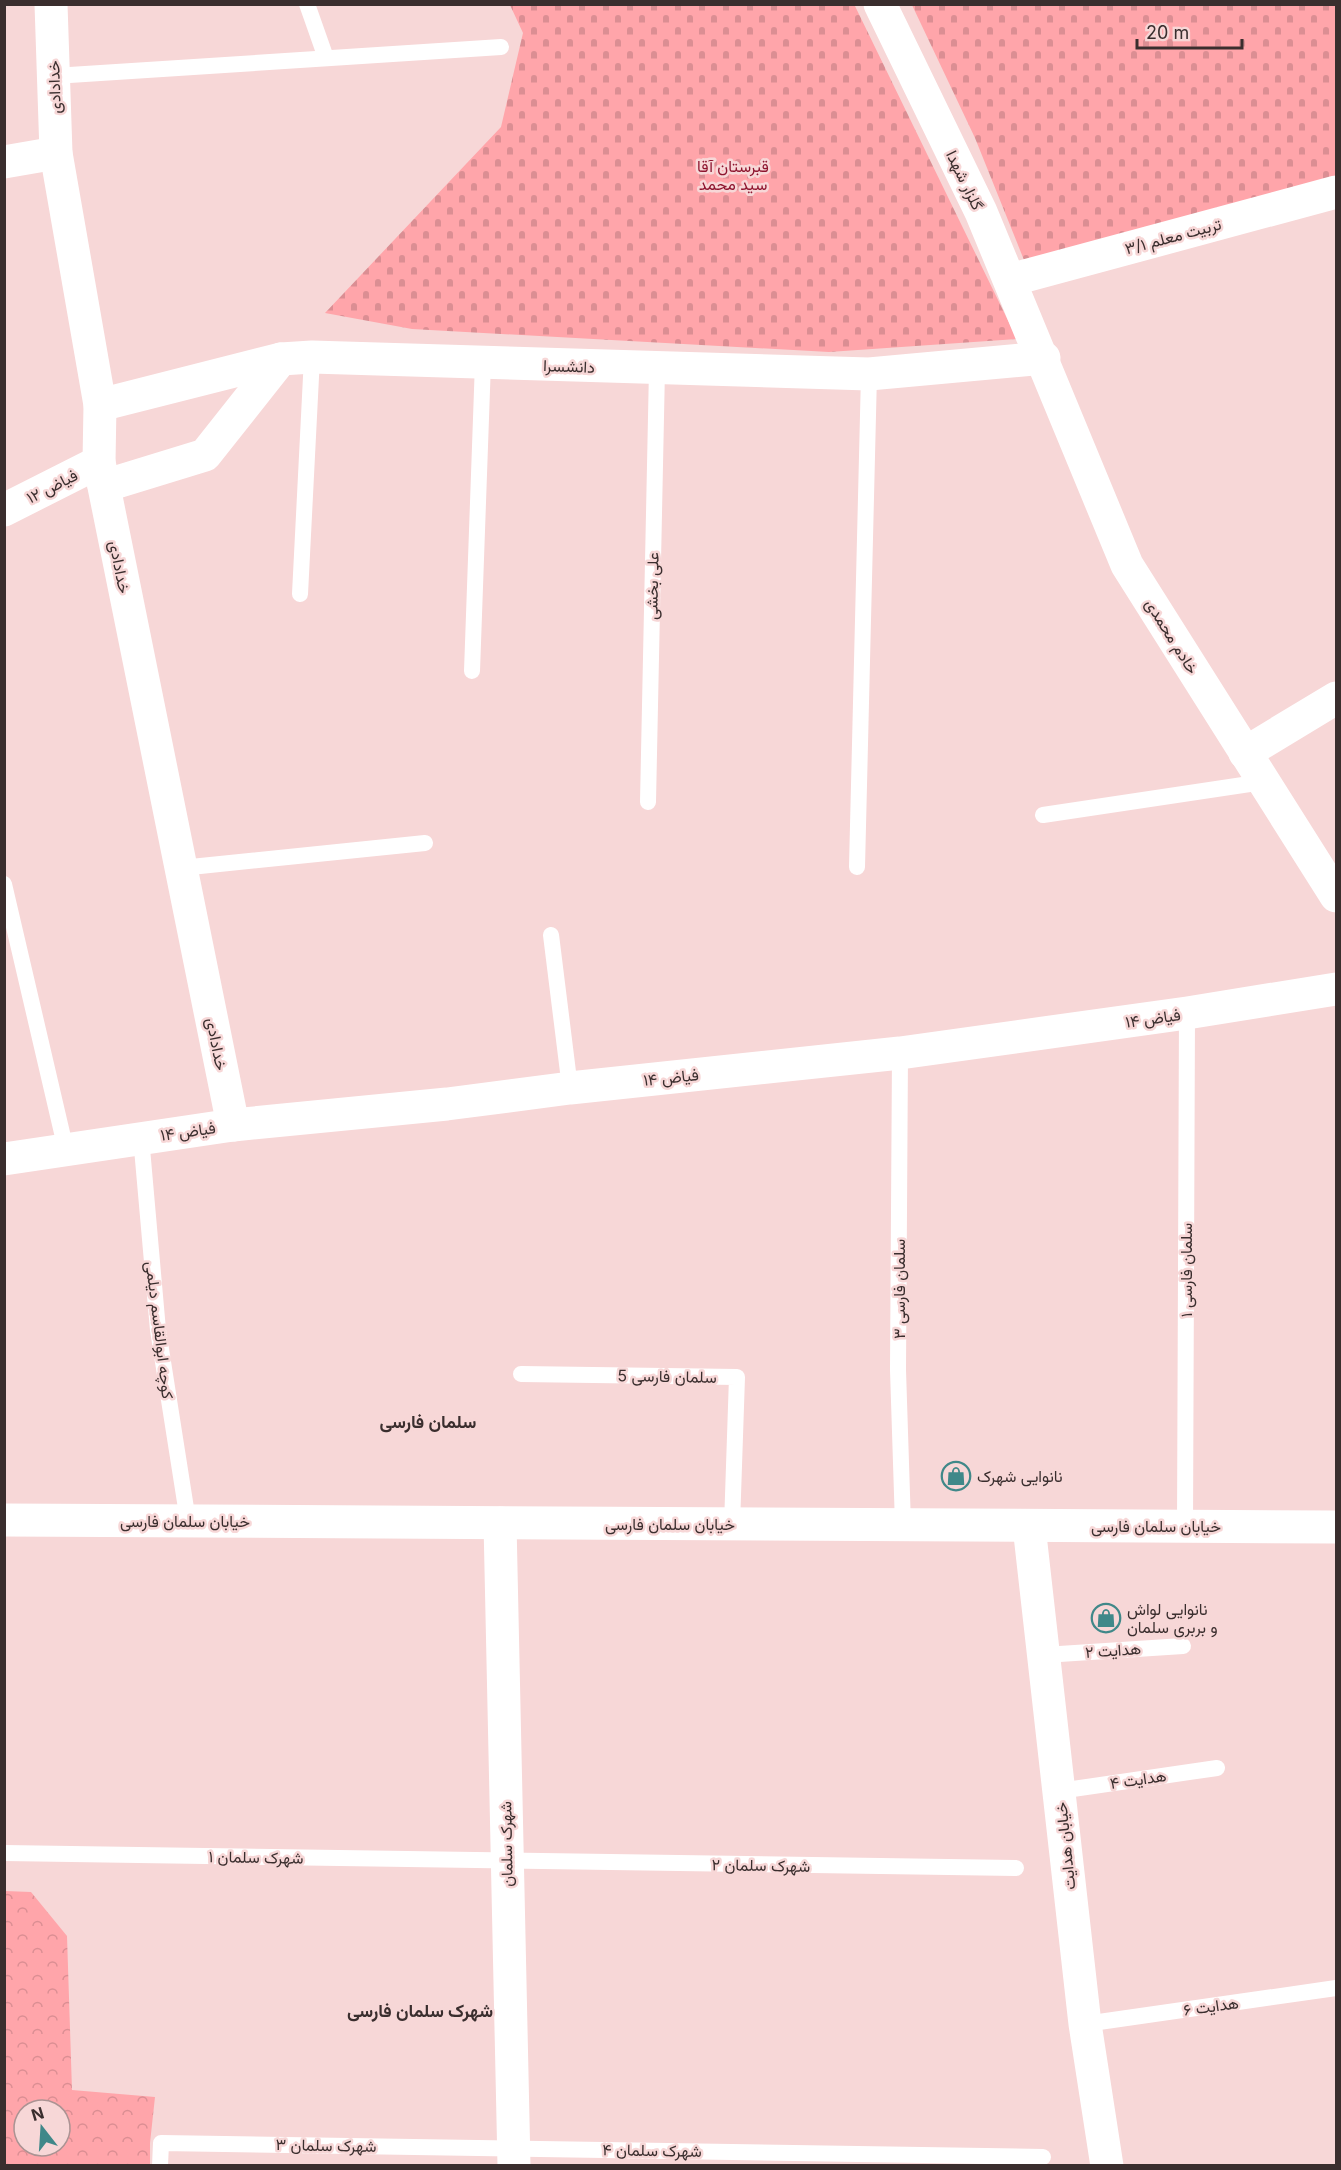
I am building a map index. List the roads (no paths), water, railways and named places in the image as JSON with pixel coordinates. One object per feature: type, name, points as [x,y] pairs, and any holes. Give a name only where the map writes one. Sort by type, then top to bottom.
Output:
[{"type":"street","name":"خدادادی","points":[[51,4],[56,153],[100,405],[101,474],[233,1125]]},
{"type":"street","name":"گلزار شهدا","points":[[880,4],[981,212],[1044,358]]},
{"type":"street","points":[[4,162],[56,153]]},
{"type":"street","name":"تربیت معلم ۳/۱","points":[[1010,280],[1336,192]]},
{"type":"street","name":"دانشسرا","points":[[100,405],[297,358],[869,374],[1044,358]]},
{"type":"street","name":"فیاض ۱۲","points":[[4,510],[101,474],[205,455],[297,358]]},
{"type":"street","name":"خادم محمدی","points":[[1044,358],[1127,565],[1336,896]]},
{"type":"street","points":[[1245,753],[1336,698]]},
{"type":"street","name":"فیاض ۱۴","points":[[4,1160],[141,1137],[233,1125],[447,1104],[570,1088],[900,1053],[1187,1013],[1336,988]]},
{"type":"street","name":"خیابان سلمان فارسی","points":[[4,1520],[1336,1527]]},
{"type":"street","name":"شهرک سلمان","points":[[500,1523],[514,2156]]},
{"type":"street","name":"خیابان هدایت","points":[[1029,1526],[1085,2024],[1107,2166]]},
{"type":"lane","points":[[307,4],[326,58]]},
{"type":"lane","points":[[54,76],[501,47]]},
{"type":"lane","points":[[297,358],[300,594]]},
{"type":"lane","points":[[472,671],[483,363]]},
{"type":"lane","name":"علی بخشی","points":[[648,802],[657,369]]},
{"type":"lane","points":[[857,867],[869,374]]},
{"type":"lane","points":[[1043,815],[1263,782]]},
{"type":"lane","points":[[181,868],[425,843]]},
{"type":"lane","points":[[4,884],[66,1150]]},
{"type":"lane","points":[[551,935],[570,1088]]},
{"type":"lane","name":"سلمان فارسی ۱","points":[[1185,1527],[1187,1013]]},
{"type":"lane","name":"سلمان فارسی ۳","points":[[900,1053],[898,1371],[903,1526]]},
{"type":"lane","name":"کوچه ابوالقاسم دیلمی","points":[[141,1137],[158,1330],[188,1521]]},
{"type":"lane","name":"سلمان فارسی 5","points":[[521,1374],[736,1377],[732,1525]]},
{"type":"lane","name":"هدایت ۲","points":[[1044,1655],[1183,1646]]},
{"type":"lane","name":"هدایت ۴","points":[[1059,1791],[1217,1768]]},
{"type":"lane","name":"شهرک سلمان ۱","points":[[4,1853],[507,1861]]},
{"type":"lane","name":"شهرک سلمان ۲","points":[[507,1861],[1016,1868]]},
{"type":"lane","name":"هدایت ۶","points":[[1085,2024],[1336,1988]]},
{"type":"lane","name":"شهرک سلمان ۳","points":[[160,2166],[161,2143],[514,2156]]},
{"type":"lane","name":"شهرک سلمان ۴","points":[[514,2156],[1043,2157]]},
{"type":"place","name":"نانوایی شهرک","points":[[956,1476]]},
{"type":"place","name":"نانوایی لواش و بربری سلمان","points":[[1106,1618]]},
{"type":"district","name":"سلمان فارسی","points":[[428,1422]]},
{"type":"district","name":"شهرک سلمان فارسی","points":[[420,2011]]},
{"type":"park label","name":"قبرستان آقا سید محمد","points":[[733,175]]}]
